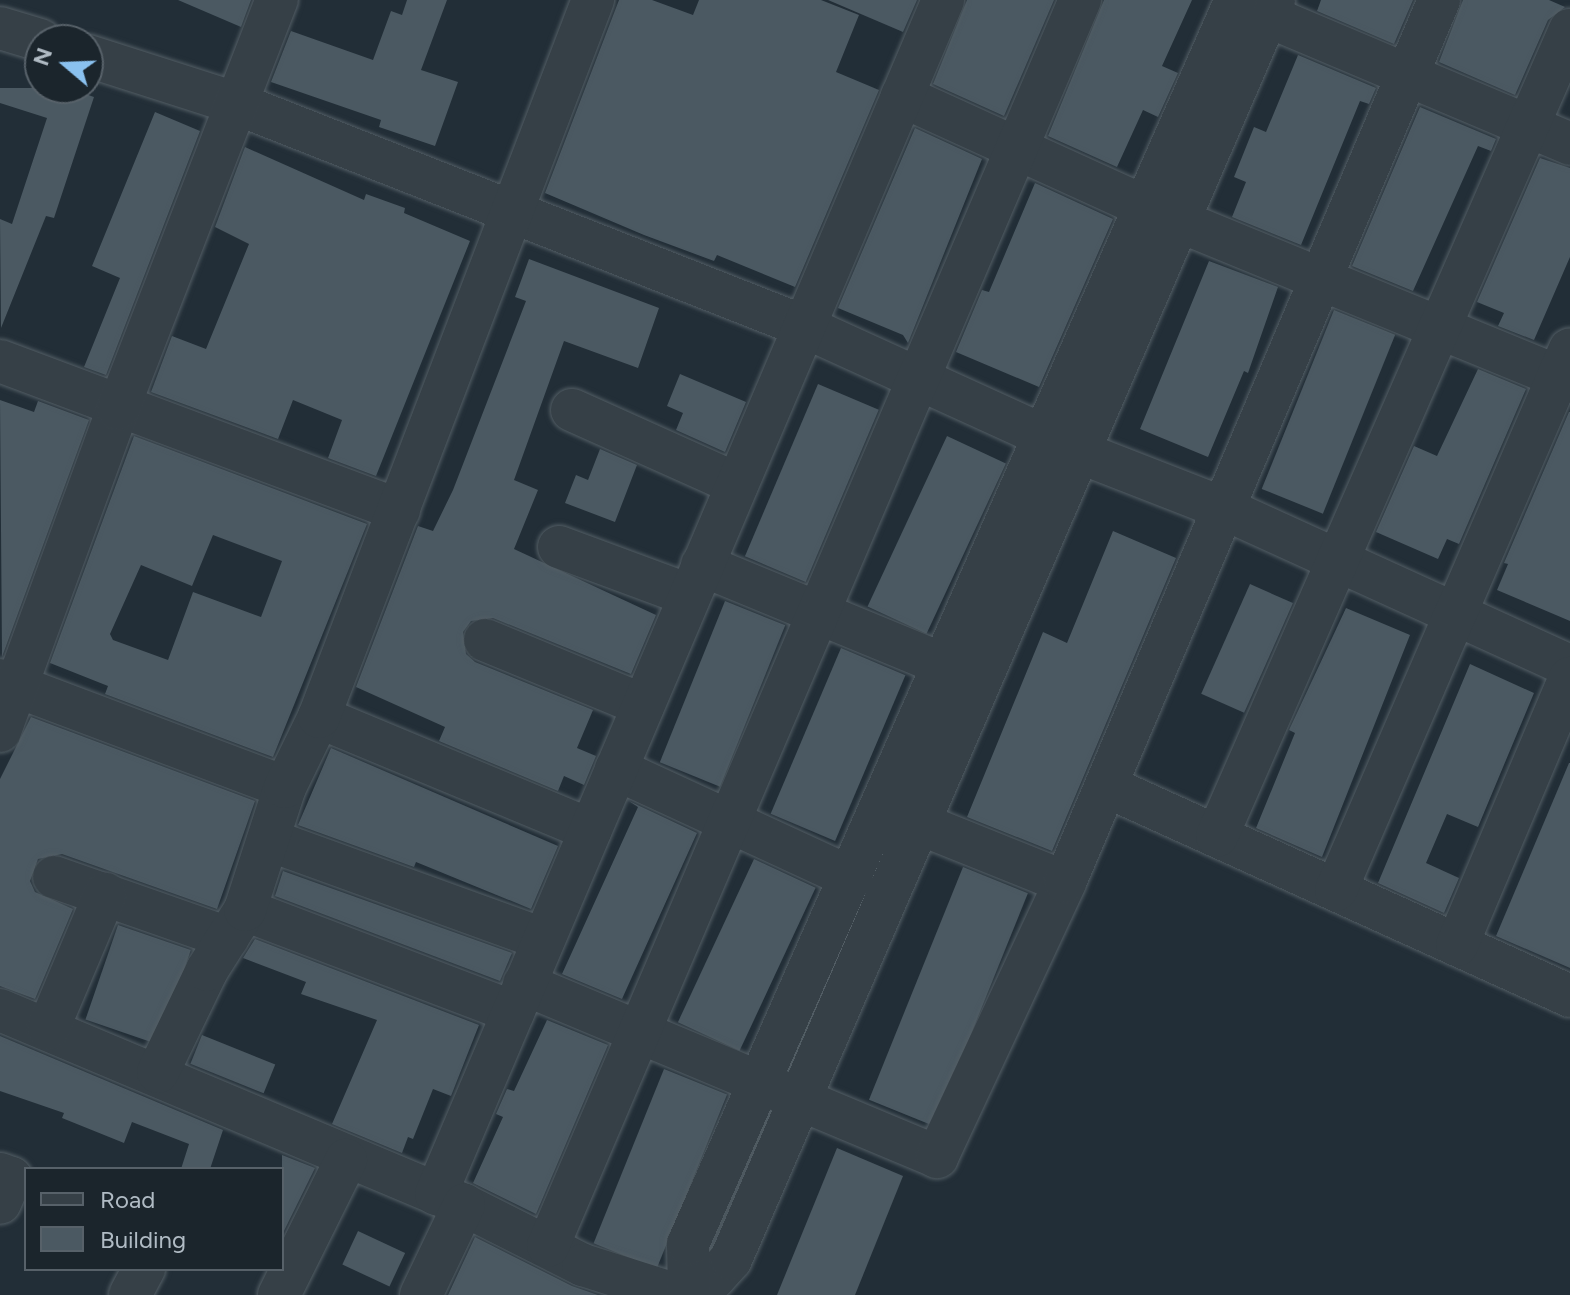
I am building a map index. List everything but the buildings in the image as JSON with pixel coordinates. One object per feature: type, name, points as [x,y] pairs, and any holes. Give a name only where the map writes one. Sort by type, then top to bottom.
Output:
[{"type":"street","points":[[0,731],[8,682],[277,0]]},
{"type":"street","points":[[158,1072],[237,924],[269,840],[285,787],[319,717],[593,0]]},
{"type":"street","points":[[421,1295],[518,998],[943,0]]},
{"type":"street","points":[[567,1269],[639,1033],[1080,0]]},
{"type":"street","points":[[54,877],[105,894],[237,924],[639,1033],[782,1089],[937,1157],[1065,882],[1439,0]]},
{"type":"street","points":[[0,1010],[158,1072],[346,1160],[450,1200],[567,1269],[686,1292],[688,1244],[782,1089],[918,823],[1062,444],[1249,4],[1404,78],[1570,144]]},
{"type":"street","points":[[0,28],[24,35]]},
{"type":"street","points":[[1217,836],[1335,559],[1570,30]]},
{"type":"street","points":[[104,61],[235,103],[512,208],[803,326],[1062,444],[1225,509],[1570,666]]},
{"type":"street","points":[[902,96],[1162,214],[1436,329],[1566,369],[1336,890]]},
{"type":"street","points":[[0,361],[118,409],[399,510]]},
{"type":"street","points":[[572,410],[737,484]]},
{"type":"street","points":[[782,1089],[852,878],[945,665],[1062,444]]},
{"type":"street","points":[[559,547],[818,614],[945,665]]},
{"type":"street","points":[[485,640],[643,705]]},
{"type":"street","points":[[1457,945],[1570,678]]},
{"type":"street","points":[[8,682],[285,787]]},
{"type":"street","points":[[319,717],[590,830]]},
{"type":"street","points":[[616,769],[852,878]]},
{"type":"street","points":[[1106,786],[1570,996]]},
{"type":"street","points":[[918,823],[1065,882]]},
{"type":"street","points":[[269,840],[543,939]]},
{"type":"street","points":[[48,1029],[105,894]]},
{"type":"street","points":[[279,1295],[346,1160]]},
{"type":"street","points":[[0,1174],[11,1178],[0,1203]]},
{"type":"street","points":[[130,1295],[143,1271]]}]
